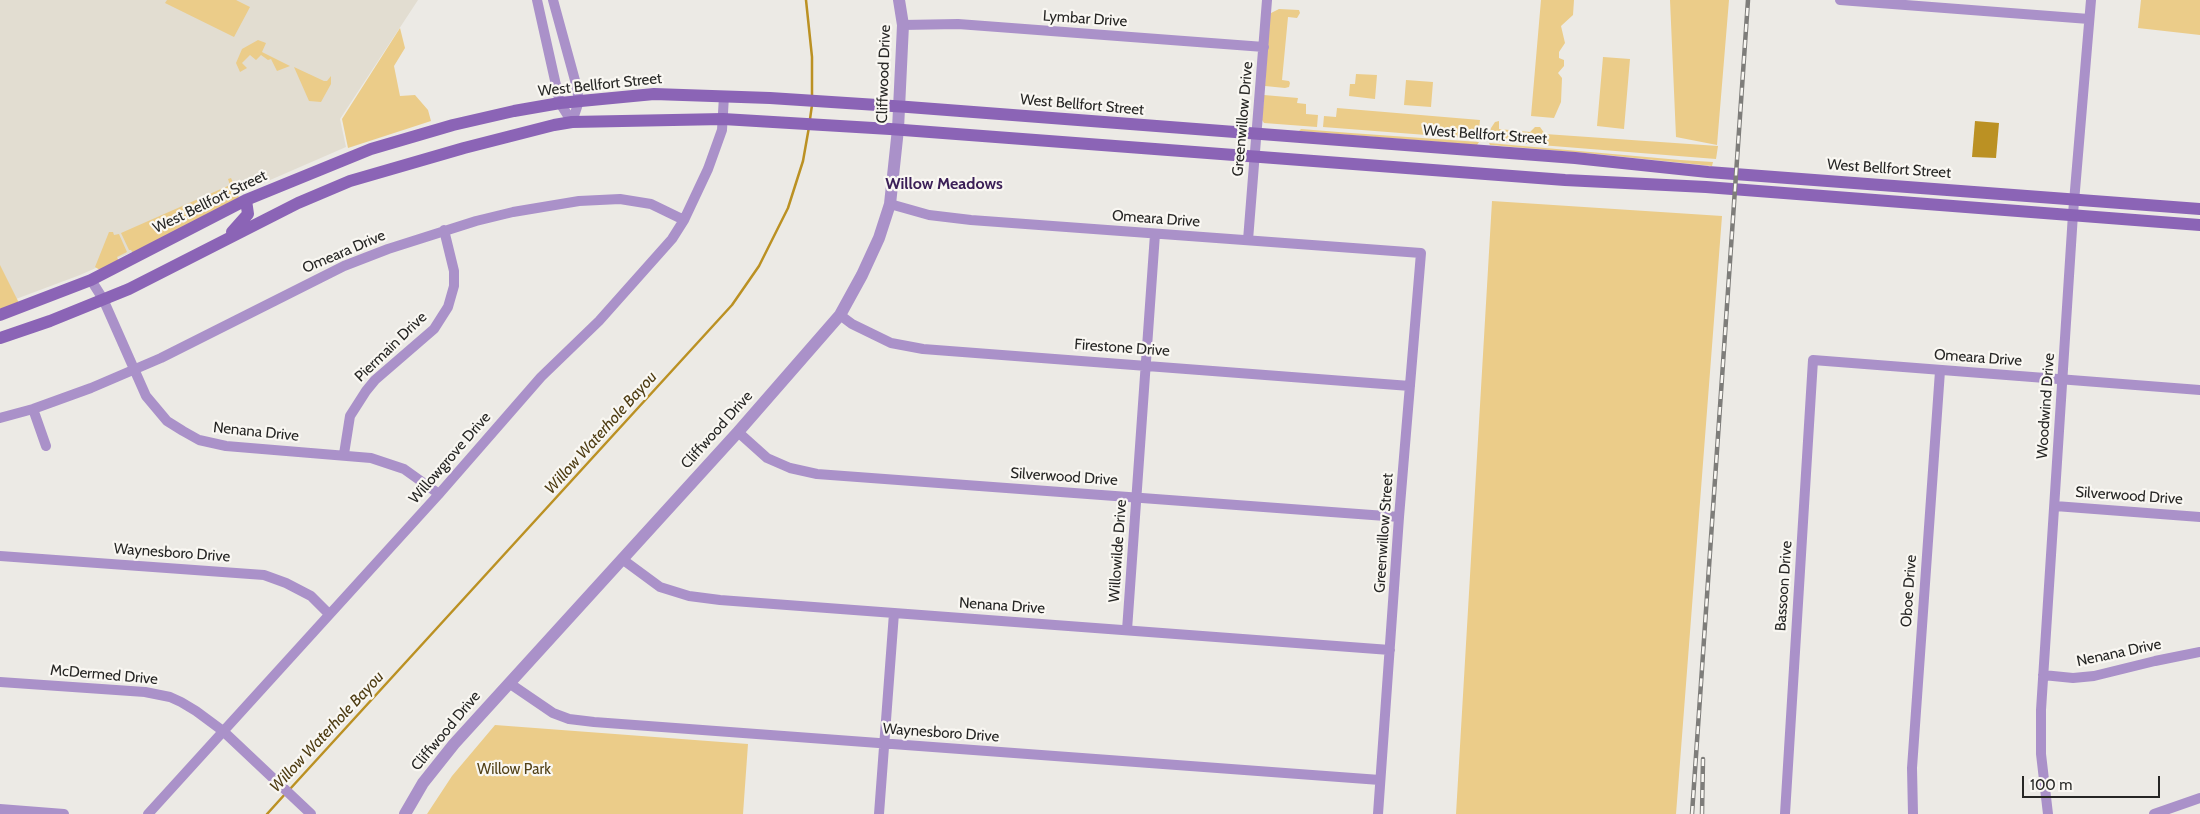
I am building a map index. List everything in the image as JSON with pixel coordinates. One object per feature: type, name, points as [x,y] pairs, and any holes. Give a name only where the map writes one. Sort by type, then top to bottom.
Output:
[{"type":"main road","name":"West Bellfort Street","points":[[0,315],[91,280],[246,200],[342,160],[453,125],[560,103],[654,94],[899,106],[1574,158],[1708,172],[2200,209]]},
{"type":"main road","points":[[0,338],[50,321],[129,289],[298,203],[350,180],[554,124],[572,122],[723,119],[898,129],[1565,180],[1706,187],[2200,225]]},
{"type":"main road","points":[[1075,120],[1075,142]]},
{"type":"main road","points":[[1481,173],[1483,151]]},
{"type":"main road","points":[[342,160],[350,180]]},
{"type":"main road","points":[[1946,205],[1948,189]]},
{"type":"main road","points":[[219,243],[239,226],[248,214],[246,200]]},
{"type":"street","points":[[537,0],[560,103],[572,122]]},
{"type":"street","points":[[552,0],[579,101],[572,122]]},
{"type":"street","name":"Cliffwood Drive","points":[[405,814],[423,783],[440,762],[509,683],[738,432],[840,315],[869,260],[890,204],[898,129],[903,25],[899,0]]},
{"type":"street","name":"Greenwillow Drive","points":[[1248,240],[1268,0]]},
{"type":"street","name":"Woodwind Drive","points":[[2048,814],[2041,754],[2043,675],[2064,380],[2074,199],[2090,0]]},
{"type":"street","points":[[1839,1],[1965,5],[2089,19]]},
{"type":"street","name":"Lymbar Drive","points":[[903,25],[958,24],[1264,47]]},
{"type":"street","name":"Willowgrove Drive","points":[[148,814],[439,494],[541,377],[600,322],[672,239],[684,220],[708,169],[722,130],[724,96]]},
{"type":"street","name":"Omeara Drive","points":[[0,418],[33,409],[134,370],[322,275],[388,249],[444,230],[513,212],[601,200],[637,201],[651,204],[684,220]]},
{"type":"street","name":"Omeara Drive","points":[[890,204],[929,215],[971,220],[1421,253]]},
{"type":"street","name":"Piermain Drive","points":[[344,454],[350,416],[366,391],[375,380],[434,328],[448,307],[454,286],[454,271],[444,230]]},
{"type":"street","name":"Willowilde Drive","points":[[1127,630],[1155,234]]},
{"type":"street","name":"Greenwillow Street","points":[[1378,814],[1399,517],[1421,253]]},
{"type":"street","name":"Nenana Drive","points":[[91,280],[103,298],[146,396],[167,421],[199,440],[226,446],[344,454],[371,458],[404,469],[439,494]]},
{"type":"street","name":"Firestone Drive","points":[[840,315],[852,324],[891,343],[923,349],[1410,386]]},
{"type":"street","name":"Omeara Drive","points":[[1813,360],[2200,390]]},
{"type":"street","name":"Bassoon Drive","points":[[1785,814],[1813,360]]},
{"type":"street","name":"Oboe Drive","points":[[1912,814],[1912,768],[1940,371]]},
{"type":"street","points":[[33,409],[46,446]]},
{"type":"street","name":"Silverwood Drive","points":[[738,432],[767,458],[790,468],[817,474],[1399,517]]},
{"type":"street","name":"Silverwood Drive","points":[[2055,506],[2200,517]]},
{"type":"street","name":"Waynesboro Drive","points":[[0,556],[264,575],[286,583],[310,596],[329,614]]},
{"type":"street","name":"Nenana Drive","points":[[622,559],[660,587],[689,596],[720,600],[1390,650]]},
{"type":"street","points":[[879,814],[894,612]]},
{"type":"street","name":"Nenana Drive","points":[[2043,675],[2073,678],[2094,676],[2200,652]]},
{"type":"street","name":"McDermed Drive","points":[[0,682],[156,694],[181,702],[223,732],[312,814]]},
{"type":"street","name":"Waynesboro Drive","points":[[509,683],[553,713],[569,719],[1380,780]]},
{"type":"street","points":[[2154,814],[2200,798]]},
{"type":"street","points":[[0,809],[64,814]]},
{"type":"shaded area","points":[[0,0],[418,0],[340,119],[346,147],[238,194],[134,251],[80,275],[0,305]]},
{"type":"shaded area","points":[[1975,121],[1999,123],[1996,158],[1972,157]]},
{"type":"green space","points":[[167,0],[236,0],[250,7],[234,37],[165,3]]},
{"type":"green space","points":[[1541,0],[1574,0],[1573,15],[1561,26],[1565,43],[1559,52],[1559,58],[1564,60],[1564,66],[1558,73],[1562,78],[1561,102],[1554,118],[1531,116]]},
{"type":"green space","points":[[1670,0],[1729,0],[1717,145],[1676,137]]},
{"type":"green space","points":[[2141,0],[2200,0],[2200,35],[2138,28]]},
{"type":"green space","points":[[1279,9],[1299,10],[1300,13],[1297,18],[1288,17],[1282,80],[1289,81],[1290,83],[1289,87],[1285,88],[1265,86],[1269,14]]},
{"type":"green space","points":[[400,28],[405,48],[394,66],[400,96],[415,95],[428,110],[431,121],[348,148],[342,119]]},
{"type":"green space","points":[[258,40],[266,43],[262,52],[290,66],[277,71],[271,59],[268,60],[261,55],[256,60],[250,55],[242,63],[247,68],[240,72],[236,63],[242,49]]},
{"type":"green space","points":[[1603,57],[1630,59],[1624,129],[1597,126]]},
{"type":"green space","points":[[294,67],[324,81],[327,81],[331,76],[331,84],[321,102],[309,101]]},
{"type":"green space","points":[[1356,74],[1377,75],[1375,99],[1349,96],[1350,84],[1355,84]]},
{"type":"green space","points":[[1406,80],[1433,82],[1431,107],[1404,105]]},
{"type":"green space","points":[[1264,95],[1298,98],[1297,103],[1306,104],[1306,114],[1318,115],[1317,127],[1264,123],[1262,120]]},
{"type":"green space","points":[[1337,108],[1480,120],[1478,139],[1323,127],[1324,116],[1336,117]]},
{"type":"green space","points":[[1499,121],[1499,129],[1530,132],[1535,127],[1540,127],[1545,134],[1718,146],[1716,159],[1490,141],[1491,128],[1495,122]]},
{"type":"green space","points":[[1301,129],[1479,142],[1477,145],[1299,131]]},
{"type":"green space","points":[[1489,143],[1713,162],[1712,166],[1490,145]]},
{"type":"green space","points":[[231,178],[239,196],[236,201],[134,255],[129,250],[121,233],[230,185],[228,179]]},
{"type":"green space","points":[[1492,201],[1722,216],[1676,814],[1456,814]]},
{"type":"green space","points":[[109,232],[113,232],[114,235],[119,234],[127,252],[117,257],[119,262],[100,270],[95,267]]},
{"type":"green space","points":[[0,265],[19,303],[0,309]]},
{"type":"green space","name":"Willow Park","points":[[495,725],[748,744],[743,814],[427,814],[452,776]]},
{"type":"waterway","name":"Willow Waterhole Bayou","points":[[806,0],[812,57],[812,97]]},
{"type":"waterway","name":"Willow Waterhole Bayou","points":[[810,119],[812,105]]},
{"type":"waterway","name":"Willow Waterhole Bayou","points":[[290,789],[732,305],[759,266],[788,208],[803,161],[809,127]]},
{"type":"waterway","name":"Willow Waterhole Bayou","points":[[267,814],[286,793]]},
{"type":"railway","points":[[1692,814],[1748,0]]},
{"type":"railway","points":[[1702,814],[1703,759]]},
{"type":"district","name":"Willow Meadows","points":[[944,184]]}]
